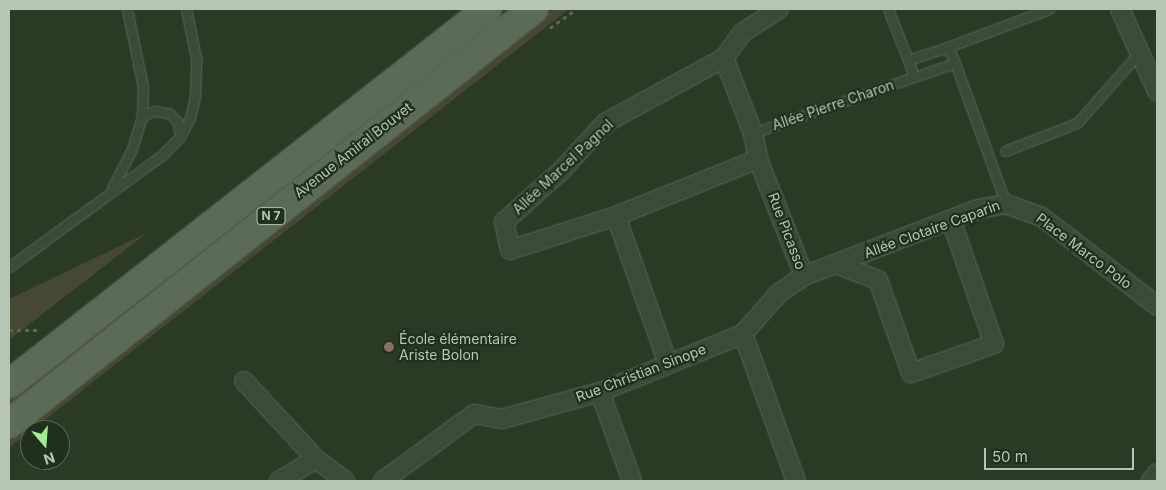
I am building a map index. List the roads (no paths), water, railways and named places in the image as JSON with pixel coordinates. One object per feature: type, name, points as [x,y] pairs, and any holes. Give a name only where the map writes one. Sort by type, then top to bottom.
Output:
[{"type":"main road","name":"Avenue Amiral Bouvet","points":[[9,384],[487,9]]},
{"type":"main road","name":"Avenue Amiral Bouvet","points":[[9,424],[534,9]]},
{"type":"street","points":[[724,58],[742,33],[779,9]]},
{"type":"street","points":[[1120,9],[1157,91]]},
{"type":"street","name":"Rue Picasso","points":[[724,58],[753,132],[758,159],[804,276],[779,293],[743,334]]},
{"type":"street","name":"Allée Marcel Pagnol","points":[[724,58],[606,123],[563,169],[504,222],[510,250],[616,216],[758,159]]},
{"type":"street","name":"Allée Clotaire Caparin","points":[[804,276],[950,220],[1006,204]]},
{"type":"street","name":"Place Marco Polo","points":[[1006,204],[1042,216],[1157,306]]},
{"type":"street","points":[[616,216],[668,364]]},
{"type":"street","points":[[836,264],[878,280],[911,373],[994,344],[950,220]]},
{"type":"street","points":[[743,334],[796,481]]},
{"type":"street","name":"Rue Christian Sinope","points":[[383,481],[474,414],[502,419],[600,392],[743,334]]},
{"type":"street","points":[[244,381],[316,459],[345,481]]},
{"type":"street","points":[[600,392],[632,481]]},
{"type":"street","points":[[281,481],[316,459]]},
{"type":"street","points":[[1151,481],[1157,473]]},
{"type":"lane","points":[[111,190],[132,149],[142,116],[143,87],[127,9]]},
{"type":"lane","points":[[9,267],[111,190],[162,155],[180,137],[190,118],[195,96],[196,58],[186,9]]},
{"type":"lane","points":[[888,9],[914,77]]},
{"type":"lane","points":[[908,60],[1049,9]]},
{"type":"lane","name":"Allée Clotaire Caparin","points":[[948,47],[1006,204]]},
{"type":"lane","points":[[1006,151],[1077,123],[1140,53]]},
{"type":"lane","name":"Allée Pierre Charon","points":[[753,132],[955,63]]},
{"type":"lane","points":[[142,116],[154,111],[169,114],[178,122],[180,137]]},
{"type":"place","name":"École élémentaire Ariste Bolon","points":[[389,347]]}]
